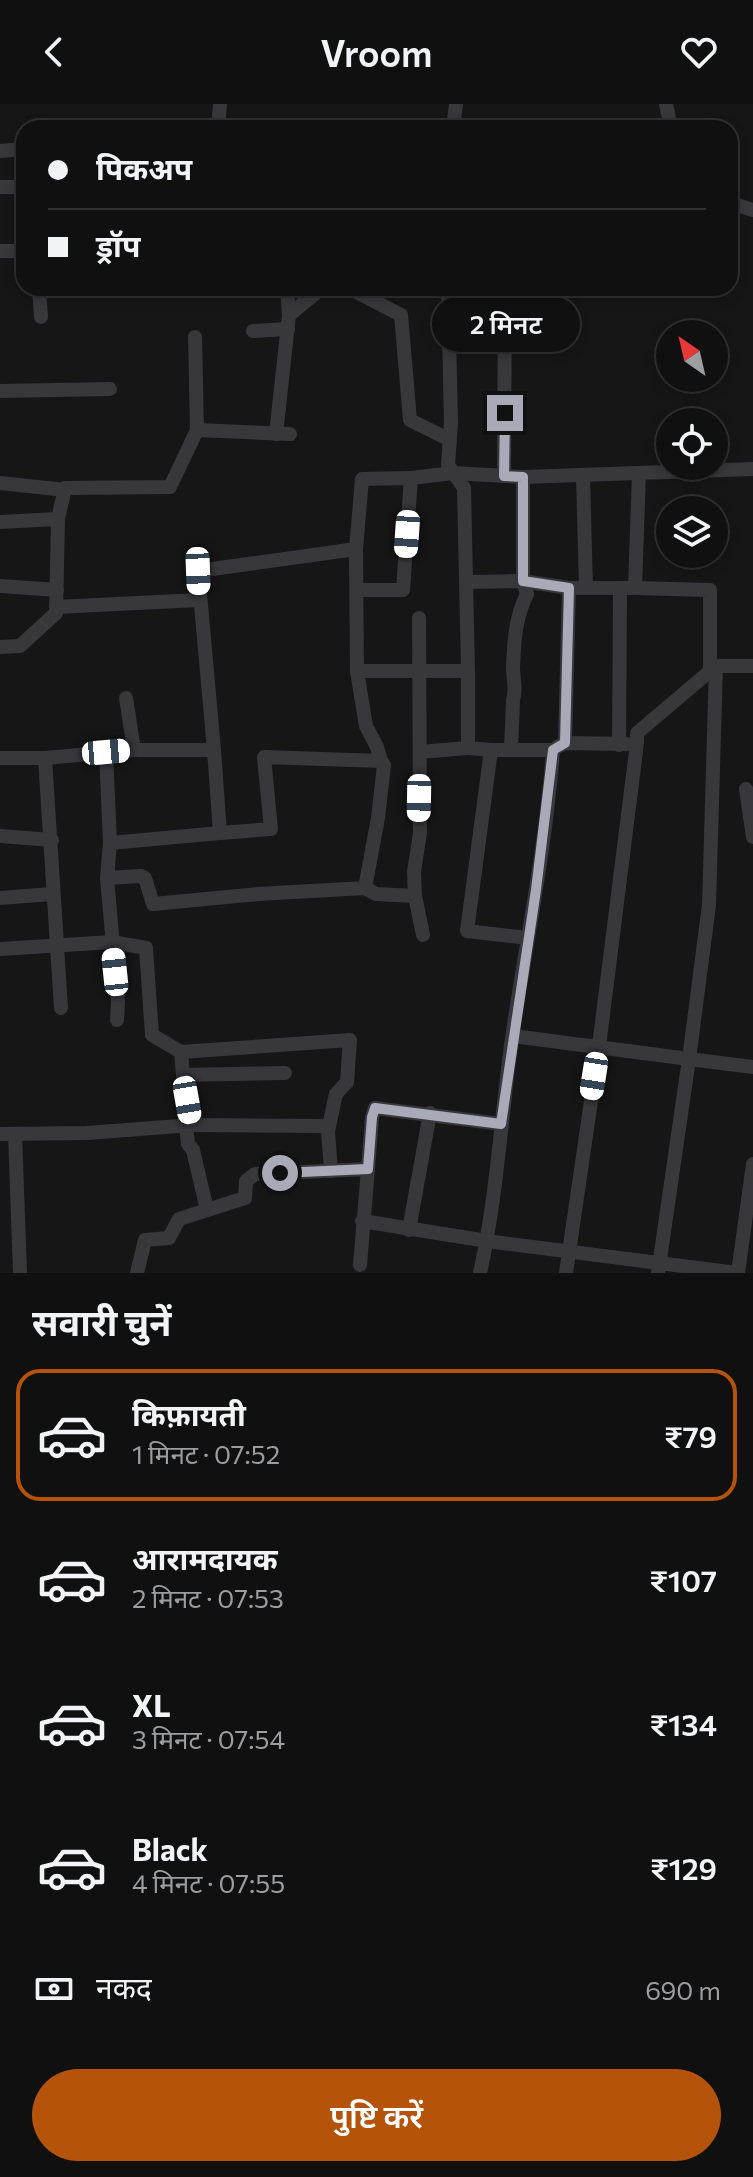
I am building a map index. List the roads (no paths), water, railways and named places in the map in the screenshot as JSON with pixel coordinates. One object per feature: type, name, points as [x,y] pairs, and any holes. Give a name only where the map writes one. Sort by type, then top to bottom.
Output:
[{"type":"street","points":[[40,296],[41,317]]},
{"type":"street","points":[[197,430],[283,434],[287,296]]},
{"type":"street","points":[[253,331],[289,322],[314,296]]},
{"type":"street","points":[[364,296],[401,315],[410,420],[450,440]]},
{"type":"street","points":[[448,296],[448,465],[464,488],[468,748]]},
{"type":"street","points":[[504,476],[505,296]]},
{"type":"street","points":[[0,483],[65,490],[170,487],[197,430],[195,337]]},
{"type":"street","points":[[0,391],[110,389]]},
{"type":"street","points":[[365,888],[384,765],[366,726],[357,671],[356,549],[362,479],[453,473],[523,477],[753,469]]},
{"type":"street","points":[[619,745],[628,588],[639,473]]},
{"type":"street","points":[[583,475],[586,588]]},
{"type":"street","points":[[511,750],[515,693],[513,646],[518,611],[527,594],[523,581],[523,477]]},
{"type":"street","points":[[358,590],[403,590],[411,478]]},
{"type":"street","points":[[0,647],[20,646],[56,613],[58,519],[65,490]]},
{"type":"street","points":[[0,522],[58,519]]},
{"type":"street","points":[[220,833],[198,571],[356,549]]},
{"type":"street","points":[[467,582],[523,581],[569,588],[710,590],[713,668],[709,905],[659,1268]]},
{"type":"street","points":[[0,586],[57,590]]},
{"type":"street","points":[[480,1273],[492,1219],[513,1036],[559,746],[569,588]]},
{"type":"street","points":[[56,607],[199,600]]},
{"type":"street","points":[[419,618],[420,833],[414,872],[415,896],[423,935]]},
{"type":"street","points":[[566,1273],[599,1046],[637,733],[713,668],[753,666]]},
{"type":"street","points":[[357,671],[468,671]]},
{"type":"street","points":[[126,698],[134,750]]},
{"type":"street","points":[[420,752],[637,743]]},
{"type":"street","points":[[0,758],[45,758],[134,750],[214,750]]},
{"type":"street","points":[[491,750],[467,931],[528,938]]},
{"type":"street","points":[[106,752],[110,843],[107,878],[117,1020]]},
{"type":"street","points":[[110,843],[271,829],[264,757],[381,761]]},
{"type":"street","points":[[45,758],[61,1008]]},
{"type":"street","points":[[746,789],[753,837]]},
{"type":"street","points":[[0,836],[52,840]]},
{"type":"street","points":[[107,878],[145,878],[153,904],[365,888],[376,894],[415,896]]},
{"type":"street","points":[[0,898],[52,894]]},
{"type":"street","points":[[0,949],[112,942],[146,948],[152,1035],[181,1052],[350,1040],[347,1082],[336,1094],[328,1131],[331,1171]]},
{"type":"street","points":[[513,1036],[753,1067]]},
{"type":"street","points":[[181,1052],[188,1144],[193,1150],[207,1210]]},
{"type":"street","points":[[183,1075],[285,1073]]},
{"type":"street","points":[[360,1265],[375,1108],[501,1124]]},
{"type":"street","points":[[409,1230],[430,1113]]},
{"type":"street","points":[[20,1273],[8,1134],[87,1133],[189,1126],[324,1126],[328,1131]]},
{"type":"street","points":[[362,1221],[568,1251],[659,1268],[737,1273],[753,1164]]},
{"type":"street","points":[[137,1273],[145,1240],[169,1238],[179,1219],[245,1198],[246,1181],[255,1174],[368,1169]]}]
